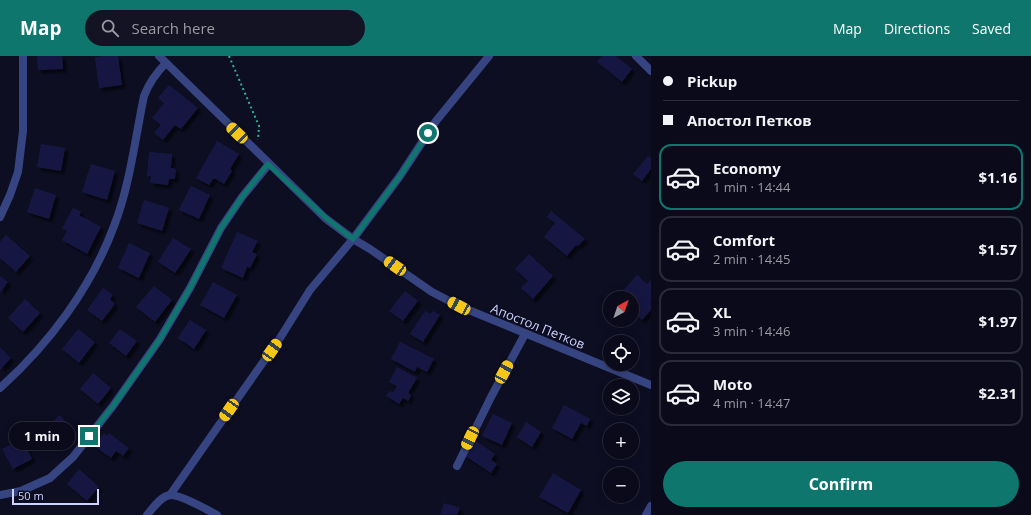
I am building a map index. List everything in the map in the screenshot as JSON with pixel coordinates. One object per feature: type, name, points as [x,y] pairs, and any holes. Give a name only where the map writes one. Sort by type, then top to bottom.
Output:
[{"type":"street","points":[[0,217],[18,172],[23,131],[22,56]]},
{"type":"street","name":"Апостол Петков","points":[[159,56],[268,164],[326,218],[353,239],[432,292],[459,306],[524,334],[650,383]]},
{"type":"street","points":[[147,515],[160,500],[170,495],[280,338],[310,290],[353,239],[400,176],[436,121],[489,56]]},
{"type":"street","points":[[636,56],[651,71]]},
{"type":"street","points":[[0,388],[20,370],[51,334],[94,272],[115,226],[128,180],[144,96],[149,84],[166,63]]},
{"type":"street","points":[[0,495],[21,491],[50,478],[73,457],[113,406],[160,339],[190,288],[221,228],[242,197],[268,164]]},
{"type":"street","points":[[457,466],[490,397],[524,334]]},
{"type":"street","points":[[170,495],[180,497],[217,515]]},
{"type":"street","points":[[646,515],[651,506]]},
{"type":"path","points":[[229,56],[259,126],[258,153]]},
{"type":"building","points":[[37,56],[62,56],[63,69],[38,70]]},
{"type":"building","points":[[118,56],[122,85],[99,88],[95,57]]},
{"type":"building","points":[[602,56],[616,56],[632,69],[622,82],[597,62]]},
{"type":"building","points":[[169,85],[198,108],[181,129],[175,125],[163,140],[154,133],[161,125],[152,118],[164,103],[158,98]]},
{"type":"building","points":[[217,141],[239,154],[230,169],[232,171],[224,184],[214,178],[209,185],[196,178]]},
{"type":"building","points":[[41,144],[65,148],[61,171],[37,167]]},
{"type":"building","points":[[149,152],[172,154],[171,168],[176,169],[175,179],[169,179],[168,185],[150,183],[151,176],[147,176]]},
{"type":"building","points":[[648,156],[651,158],[651,169],[642,181],[633,174]]},
{"type":"building","points":[[91,164],[115,171],[107,200],[82,192]]},
{"type":"building","points":[[191,186],[210,195],[199,219],[179,210]]},
{"type":"building","points":[[35,188],[56,195],[49,219],[27,212]]},
{"type":"building","points":[[144,200],[169,208],[162,231],[137,223]]},
{"type":"building","points":[[73,208],[81,212],[79,215],[101,227],[87,254],[62,240],[67,231],[62,228]]},
{"type":"building","points":[[551,211],[585,239],[578,246],[576,245],[567,256],[544,237],[555,223],[547,217]]},
{"type":"building","points":[[237,232],[258,241],[252,252],[257,254],[250,268],[247,267],[243,278],[221,268]]},
{"type":"building","points":[[6,235],[30,256],[16,272],[0,258],[0,242]]},
{"type":"building","points":[[173,238],[191,249],[175,273],[158,262]]},
{"type":"building","points":[[129,243],[150,253],[139,278],[118,268]]},
{"type":"building","points":[[529,254],[553,276],[533,299],[521,288],[528,281],[515,269]]},
{"type":"building","points":[[637,275],[647,284],[651,280],[651,310],[642,320],[639,317],[639,291],[623,291]]},
{"type":"building","points":[[0,276],[8,282],[0,293]]},
{"type":"building","points":[[213,282],[237,295],[224,318],[200,305]]},
{"type":"building","points":[[154,286],[172,300],[155,322],[136,307]]},
{"type":"building","points":[[103,288],[113,295],[110,299],[115,304],[102,321],[87,310]]},
{"type":"building","points":[[405,291],[418,301],[403,321],[389,311]]},
{"type":"building","points":[[25,299],[40,313],[23,332],[8,318]]},
{"type":"building","points":[[425,311],[430,314],[433,311],[440,315],[423,342],[410,334]]},
{"type":"building","points":[[190,320],[206,330],[194,349],[178,338]]},
{"type":"building","points":[[78,329],[95,342],[79,363],[62,349]]},
{"type":"building","points":[[120,329],[137,341],[126,356],[109,343]]},
{"type":"building","points":[[400,342],[434,359],[427,372],[417,367],[415,372],[391,359]]},
{"type":"building","points":[[0,347],[11,358],[0,370]]},
{"type":"building","points":[[397,367],[417,378],[408,393],[411,395],[408,401],[403,398],[399,404],[386,396],[389,391],[393,393],[397,386],[389,382]]},
{"type":"building","points":[[93,373],[111,388],[98,404],[80,389]]},
{"type":"building","points":[[564,405],[590,419],[587,426],[581,423],[572,439],[552,428]]},
{"type":"building","points":[[493,414],[512,423],[502,445],[482,436]]},
{"type":"building","points":[[59,415],[70,425],[58,439],[47,429]]},
{"type":"building","points":[[526,422],[541,432],[532,447],[517,437]]},
{"type":"building","points":[[104,433],[107,436],[109,433],[129,448],[123,456],[116,451],[111,458],[94,446]]},
{"type":"building","points":[[22,439],[32,459],[13,469],[2,449]]},
{"type":"building","points":[[474,440],[495,454],[491,460],[497,464],[491,473],[464,455]]},
{"type":"building","points":[[79,469],[99,487],[87,501],[67,484]]},
{"type":"building","points":[[553,473],[581,490],[568,513],[539,497]]},
{"type":"building","points":[[444,503],[460,508],[457,515],[440,515]]},
{"type":"route","points":[[89,436],[113,406],[160,339],[190,288],[221,228],[242,197],[268,164],[326,218],[353,239],[400,176],[428,133]]}]
